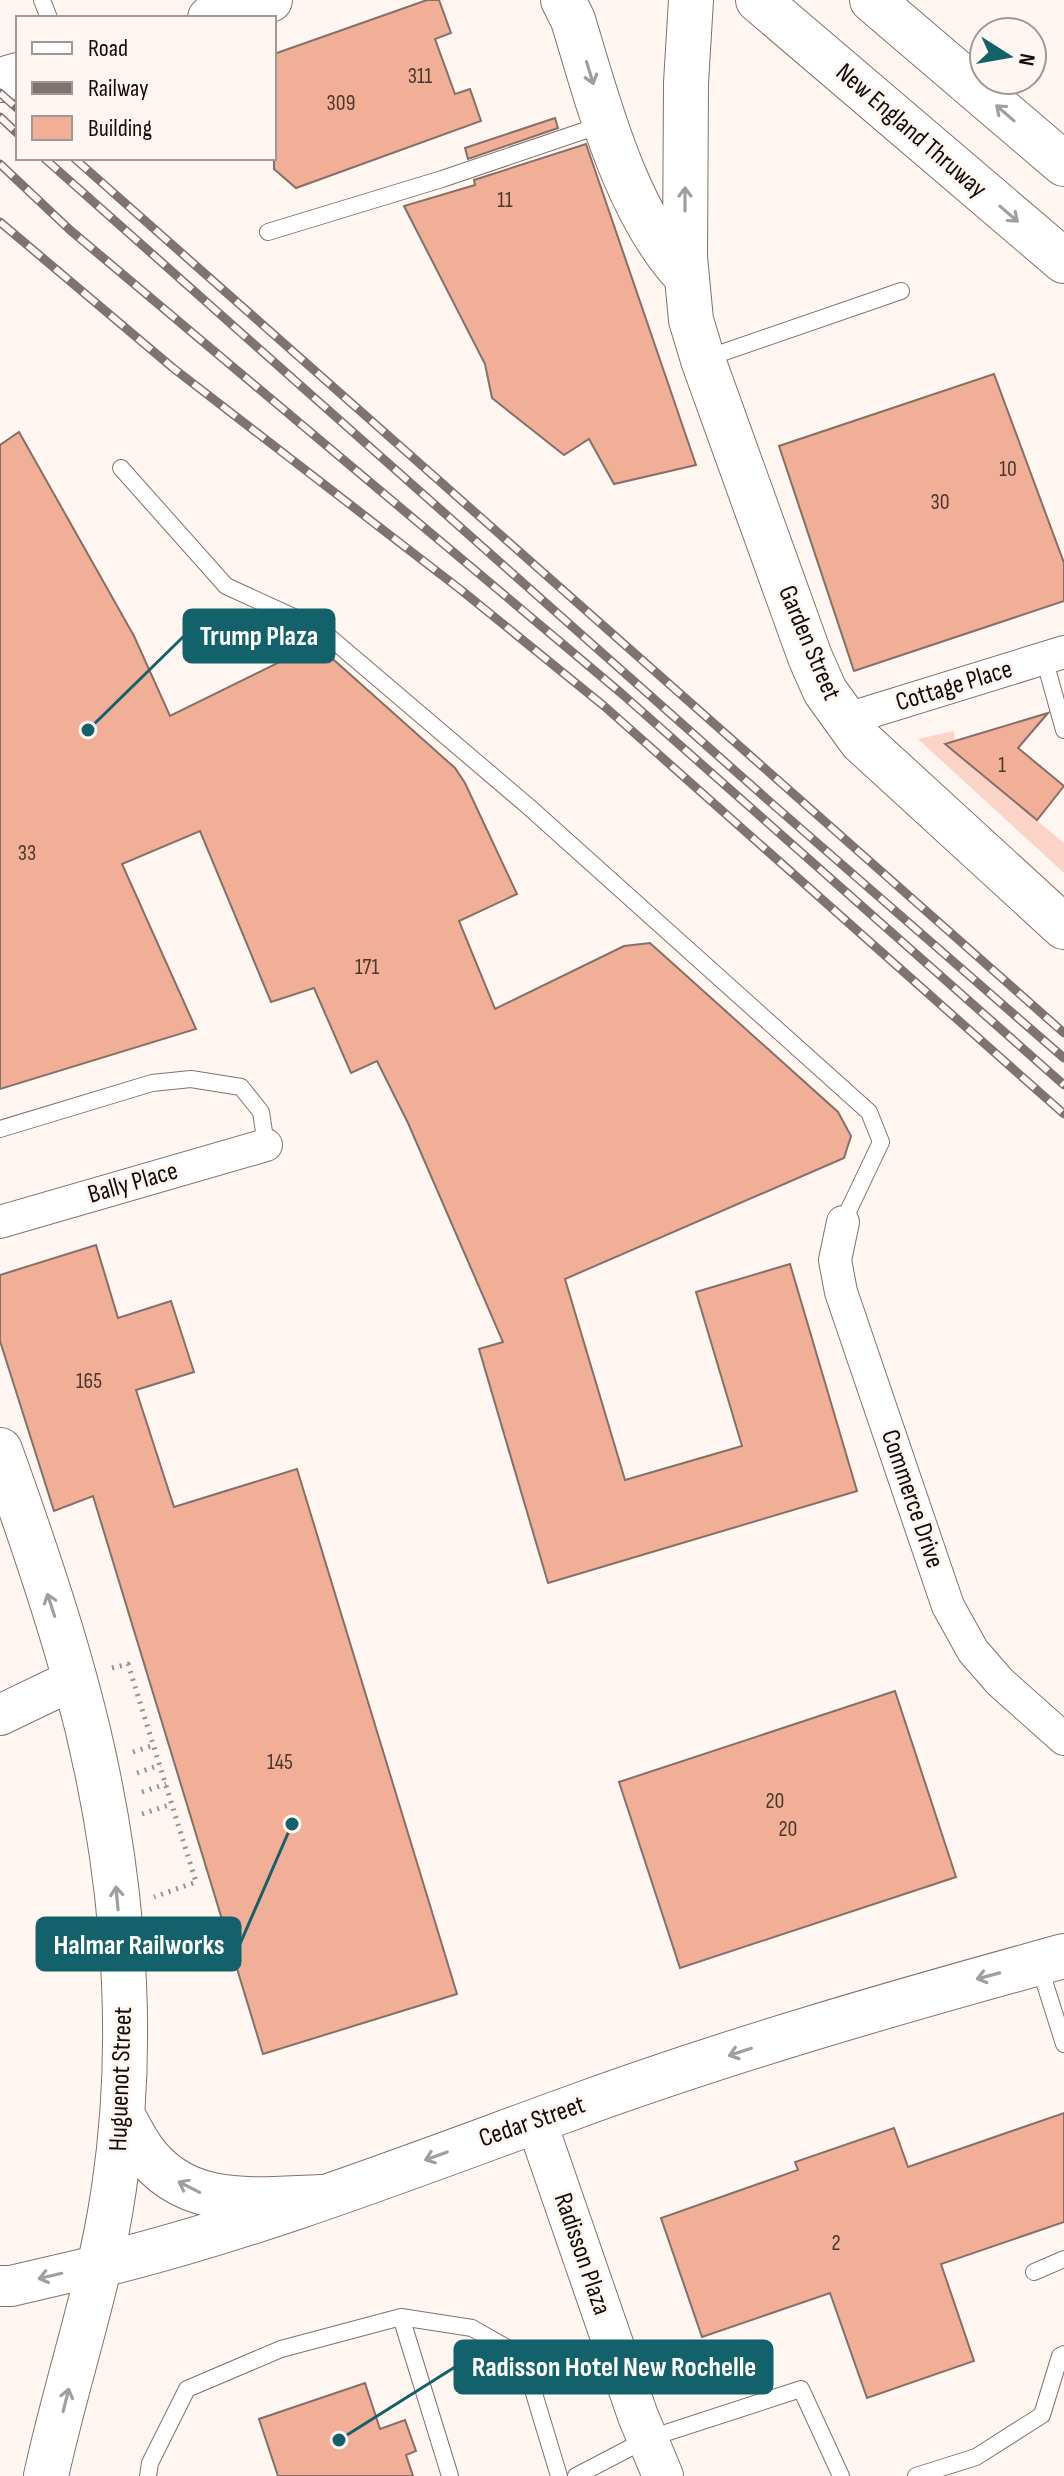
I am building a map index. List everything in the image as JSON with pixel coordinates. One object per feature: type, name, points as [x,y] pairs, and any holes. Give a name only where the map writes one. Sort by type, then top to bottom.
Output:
[{"type":"main road","points":[[217,16],[270,0]]},
{"type":"main road","points":[[563,0],[573,20],[605,123],[649,225],[671,260],[687,277]]},
{"type":"main road","name":"Garden Street","points":[[691,0],[686,83],[687,277],[691,320],[810,657],[825,691],[844,720],[884,763],[1064,927]]},
{"type":"main road","name":"New England Thruway","points":[[758,0],[1064,261]]},
{"type":"main road","points":[[872,0],[1064,164]]},
{"type":"main road","name":"Huguenot Street","points":[[0,1450],[89,1675],[92,1748],[113,1864],[124,1982],[123,2116],[114,2189],[101,2265],[46,2476]]},
{"type":"main road","name":"Cedar Street","points":[[101,2265],[161,2250],[866,2012],[985,1976],[1051,1960]]},
{"type":"main road","points":[[123,2116],[142,2150],[162,2171],[193,2192],[228,2199],[321,2197]]},
{"type":"street","name":"Cottage Place","points":[[844,720],[1054,655]]},
{"type":"street","name":"Bally Place","points":[[0,1222],[266,1145]]},
{"type":"street","name":"Commerce Drive","points":[[843,1222],[835,1260],[841,1292],[948,1606],[973,1651],[1000,1682],[1064,1739]]},
{"type":"street","points":[[0,1715],[89,1675]]},
{"type":"street","name":"Radisson Plaza","points":[[536,2121],[647,2439],[663,2476]]},
{"type":"street","name":"Cedar Street","points":[[0,2286],[101,2265]]},
{"type":"lane","points":[[268,232],[442,179],[605,123]]},
{"type":"lane","points":[[703,360],[901,291]]},
{"type":"lane","points":[[121,468],[226,586],[320,629],[529,807],[869,1112],[881,1142],[843,1222]]},
{"type":"lane","points":[[1054,655],[1064,730]]},
{"type":"lane","points":[[0,1129],[152,1083],[191,1079],[241,1087],[261,1112],[266,1145]]},
{"type":"lane","points":[[1051,1960],[1064,2044]]},
{"type":"lane","points":[[1034,2272],[1064,2259]]},
{"type":"lane","points":[[148,2476],[150,2463],[187,2389],[281,2349],[401,2317],[472,2328],[523,2357],[559,2476]]},
{"type":"lane","points":[[401,2317],[450,2476]]},
{"type":"lane","points":[[916,2476],[976,2457],[1042,2415],[1060,2356],[1064,2354]]},
{"type":"lane","points":[[576,2476],[647,2439],[801,2389],[841,2476]]},
{"type":"path","points":[[89,1675],[128,1664],[196,1882],[149,1898]]},
{"type":"path","points":[[125,1754],[154,1745]]},
{"type":"path","points":[[129,1776],[160,1765]]},
{"type":"path","points":[[133,1796],[166,1784]]},
{"type":"path","points":[[137,1815],[172,1804]]},
{"type":"shaded area","points":[[954,731],[956,753],[1064,843],[1064,873],[918,739]]},
{"type":"building","points":[[427,0],[439,0],[451,33],[435,39],[455,94],[470,89],[481,121],[296,188],[274,169],[276,53]]},
{"type":"building","points":[[555,118],[558,128],[468,159],[465,148]]},
{"type":"building","points":[[586,144],[696,465],[614,484],[589,439],[564,455],[492,398],[485,364],[404,206],[475,185],[474,180]]},
{"type":"building","points":[[994,374],[1064,563],[1064,601],[854,671],[779,446]]},
{"type":"building","points":[[19,432],[134,636],[170,716],[316,644],[455,768],[517,894],[459,921],[495,1009],[624,946],[650,943],[838,1112],[851,1136],[844,1158],[565,1279],[625,1480],[742,1446],[696,1292],[790,1264],[857,1491],[548,1583],[479,1349],[503,1342],[408,1123],[377,1061],[351,1073],[314,988],[271,1002],[200,831],[122,864],[196,1029],[0,1089],[0,445]]},
{"type":"building","points":[[1048,713],[1018,748],[1064,786],[1037,820],[945,744]]},
{"type":"building","points":[[96,1245],[118,1318],[171,1301],[194,1372],[136,1390],[174,1507],[297,1469],[457,1994],[263,2054],[93,1496],[54,1511],[0,1341],[0,1275]]},
{"type":"building","points":[[895,1691],[956,1877],[680,1968],[619,1782]]},
{"type":"building","points":[[1064,2113],[1064,2222],[941,2264],[974,2361],[867,2398],[830,2293],[702,2337],[661,2218],[798,2170],[795,2162],[894,2128],[908,2167]]},
{"type":"building","points":[[365,2383],[380,2429],[405,2420],[416,2451],[406,2455],[413,2476],[278,2476],[259,2419]]},
{"type":"railway","points":[[0,93],[16,107]]},
{"type":"railway","points":[[0,117],[16,132]]},
{"type":"railway","points":[[46,160],[769,801],[1064,1058]]},
{"type":"railway","points":[[76,160],[1064,1033]]},
{"type":"railway","points":[[0,164],[70,230],[621,693],[1064,1085]]},
{"type":"railway","points":[[0,222],[173,368],[461,590],[604,706],[1064,1114]]},
{"type":"place","name":"Trump Plaza","points":[[88,730]]},
{"type":"place","name":"Halmar Railworks","points":[[292,1824]]},
{"type":"place","name":"Radisson Hotel New Rochelle","points":[[339,2440]]}]
